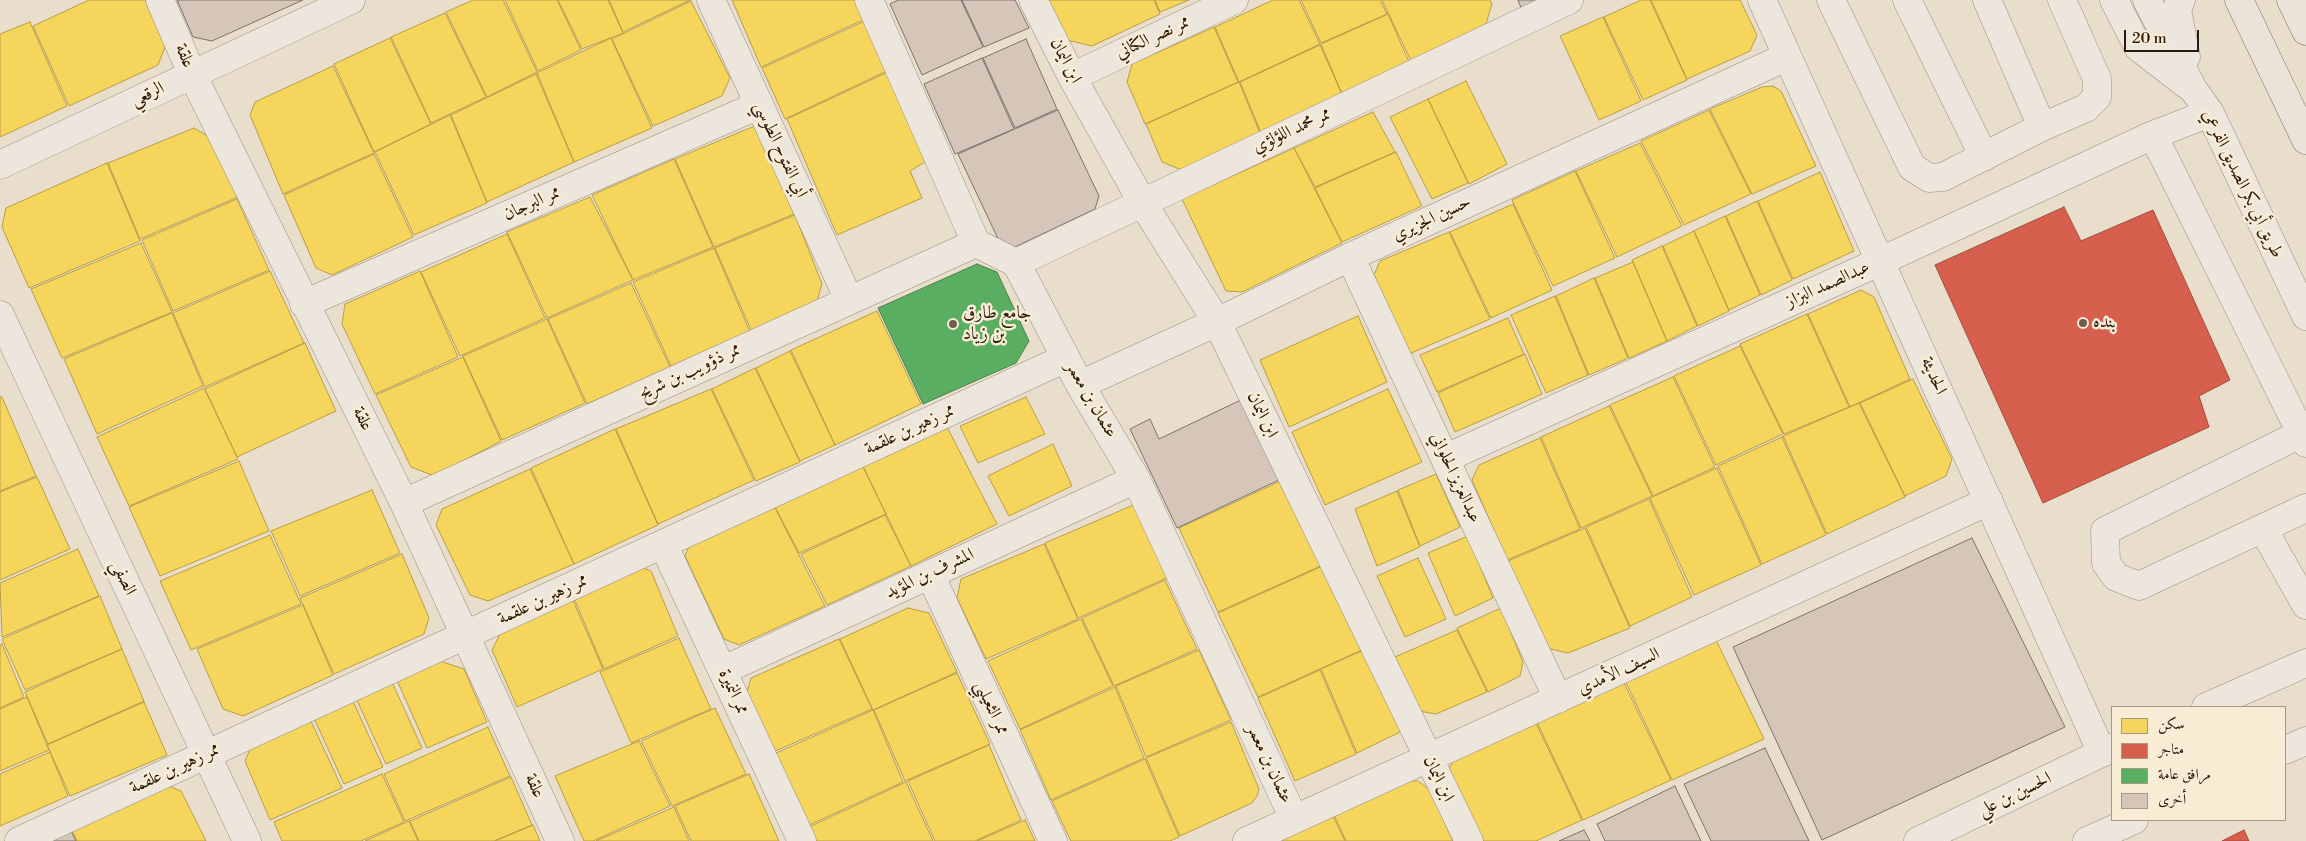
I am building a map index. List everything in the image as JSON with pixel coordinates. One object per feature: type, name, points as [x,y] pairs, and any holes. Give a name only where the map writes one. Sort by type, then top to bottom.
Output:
[{"type":"main road","points":[[2239,0],[2306,140]]},
{"type":"main road","points":[[2291,0],[2306,31]]},
{"type":"street","name":"علقة","points":[[160,0],[192,74],[404,503],[560,841]]},
{"type":"street","name":"أبي الفتوح الطوسي","points":[[711,0],[849,300]]},
{"type":"street","points":[[870,0],[976,243],[1016,263]]},
{"type":"street","name":"ابن اليمان","points":[[1033,0],[1072,77],[1142,202],[1216,322],[1469,841]]},
{"type":"street","name":"ممر نصر الكتاني","points":[[1072,77],[1234,0]]},
{"type":"street","name":"ممر محمد اللؤلؤي","points":[[1016,263],[1142,202],[1515,11],[1569,0]]},
{"type":"street","name":"الحديثة","points":[[1762,0],[1990,501],[2107,751]]},
{"type":"street","points":[[1830,0],[1912,167],[1929,178],[1943,177],[2042,127],[2086,108],[2097,97],[2097,79],[2062,0]]},
{"type":"street","points":[[1907,0],[1984,157]]},
{"type":"street","points":[[1987,0],[2042,127]]},
{"type":"street","points":[[2114,0],[2138,46],[2193,89]]},
{"type":"street","name":"طريق أبي بكر الصديق الفرعي","points":[[2148,0],[2193,89],[2210,113],[2306,316]]},
{"type":"street","points":[[2180,0],[2177,9],[2193,89]]},
{"type":"street","name":"الرقعي","points":[[0,165],[345,1]]},
{"type":"street","name":"حسين الجزيري","points":[[1080,385],[1216,322],[1350,256],[1786,56]]},
{"type":"street","name":"ممر البرجان","points":[[304,304],[759,105]]},
{"type":"street","name":"عبدالصمد البزاز","points":[[1446,458],[1881,261],[2153,135],[2210,113]]},
{"type":"street","points":[[2153,135],[2305,436],[2106,532],[2106,563],[2116,577],[2139,586],[2306,508]]},
{"type":"street","name":"ممر ذؤويب بن شريح","points":[[404,503],[976,243]]},
{"type":"street","name":"عبدالعزيز الحلواني","points":[[1350,256],[1558,699]]},
{"type":"street","name":"عثمان بن معمر","points":[[1016,263],[1080,385],[1136,479],[1294,819]]},
{"type":"street","name":"الصفي","points":[[0,315],[247,841]]},
{"type":"street","name":"ممر زهير بن علقمة","points":[[19,841],[1066,358]]},
{"type":"street","name":"المشرف بن المؤيد","points":[[724,670],[1136,479]]},
{"type":"street","name":"السيف الأمدي","points":[[1247,841],[1990,501]]},
{"type":"street","points":[[2263,529],[2306,606]]},
{"type":"street","name":"ممر النميرة","points":[[663,544],[724,670],[802,841]]},
{"type":"street","name":"ممر الثعيلبي","points":[[930,574],[1053,841]]},
{"type":"street","points":[[2208,706],[2306,663]]},
{"type":"street","points":[[2286,750],[2306,741]]},
{"type":"street","name":"الحسين بن علي","points":[[1918,841],[2107,751]]},
{"type":"street","points":[[2088,841],[2132,821]]},
{"type":"building: سكن","points":[[89,0],[146,0],[165,47],[158,65],[69,106],[33,26]]},
{"type":"building: سكن","points":[[473,0],[503,0],[537,72],[487,97],[446,12]]},
{"type":"building: سكن","points":[[505,0],[557,0],[581,50],[538,71]]},
{"type":"building: سكن","points":[[558,0],[608,0],[623,33],[582,49]]},
{"type":"building: سكن","points":[[609,0],[690,0],[623,32]]},
{"type":"building: سكن","points":[[732,0],[857,0],[865,19],[761,67]]},
{"type":"building: سكن","points":[[1047,0],[1154,0],[1160,14],[1092,46],[1067,40]]},
{"type":"building: سكن","points":[[1155,0],[1189,0],[1160,12]]},
{"type":"building: سكن","points":[[1273,0],[1299,0],[1320,44],[1239,82],[1215,27]]},
{"type":"building: سكن","points":[[1301,0],[1380,0],[1387,14],[1321,43]]},
{"type":"building: سكن","points":[[1382,0],[1490,0],[1492,4],[1485,27],[1412,63]]},
{"type":"building: سكن","points":[[1641,0],[1650,0],[1687,80],[1643,100],[1604,17]]},
{"type":"building: سكن","points":[[1651,0],[1740,0],[1757,35],[1750,51],[1687,79]]},
{"type":"building: سكن","points":[[691,1],[730,78],[722,96],[653,126],[612,39]]},
{"type":"building: سكن","points":[[445,13],[486,97],[431,123],[391,37]]},
{"type":"building: سكن","points":[[1388,14],[1409,62],[1342,94],[1321,44]]},
{"type":"building: سكن","points":[[1603,17],[1641,101],[1599,120],[1560,36]]},
{"type":"building: سكن","points":[[867,20],[889,70],[785,119],[762,68]]},
{"type":"building: سكن","points":[[30,22],[67,106],[0,137],[0,34]]},
{"type":"building: سكن","points":[[1214,27],[1238,82],[1145,124],[1127,82],[1132,64]]},
{"type":"building: سكن","points":[[390,38],[431,124],[374,152],[334,64]]},
{"type":"building: سكن","points":[[611,38],[652,128],[574,162],[537,73]]},
{"type":"building: سكن","points":[[1320,45],[1342,94],[1261,133],[1240,82]]},
{"type":"building: سكن","points":[[333,66],[374,153],[283,194],[250,115],[255,102]]},
{"type":"building: سكن","points":[[890,71],[927,161],[910,171],[922,198],[837,235],[787,119]]},
{"type":"building: سكن","points":[[536,74],[574,162],[487,202],[451,115]]},
{"type":"building: سكن","points":[[1466,81],[1507,164],[1469,184],[1428,99]]},
{"type":"building: سكن","points":[[1239,82],[1260,133],[1182,170],[1162,162],[1146,124]]},
{"type":"building: سكن","points":[[1773,86],[1781,91],[1816,166],[1752,194],[1710,109],[1762,87]]},
{"type":"building: سكن","points":[[1428,99],[1468,183],[1432,199],[1390,117]]},
{"type":"building: سكن","points":[[1709,110],[1751,194],[1684,225],[1641,141]]},
{"type":"building: سكن","points":[[1373,112],[1395,152],[1315,187],[1294,148]]},
{"type":"building: سكن","points":[[450,115],[487,203],[414,235],[375,152]]},
{"type":"building: سكن","points":[[757,125],[799,212],[714,247],[675,159]]},
{"type":"building: سكن","points":[[194,128],[211,138],[238,197],[140,239],[108,163]]},
{"type":"building: سكن","points":[[1640,143],[1682,226],[1617,257],[1576,171]]},
{"type":"building: سكن","points":[[1294,148],[1342,243],[1242,292],[1226,291],[1182,199]]},
{"type":"building: سكن","points":[[1396,152],[1422,206],[1342,242],[1315,188]]},
{"type":"building: سكن","points":[[374,154],[413,237],[332,275],[316,268],[284,195]]},
{"type":"building: سكن","points":[[674,159],[713,247],[633,280],[592,195]]},
{"type":"building: سكن","points":[[107,163],[140,241],[29,288],[2,227],[6,208]]},
{"type":"building: سكن","points":[[1575,171],[1615,258],[1553,286],[1512,200]]},
{"type":"building: سكن","points":[[1820,172],[1854,251],[1793,279],[1758,201]]},
{"type":"building: سكن","points":[[590,197],[633,280],[547,318],[507,232]]},
{"type":"building: سكن","points":[[237,199],[269,270],[173,311],[142,240]]},
{"type":"building: سكن","points":[[1757,201],[1792,280],[1761,295],[1726,216]]},
{"type":"building: سكن","points":[[1513,204],[1552,290],[1491,318],[1450,232]]},
{"type":"building: سكن","points":[[795,215],[822,284],[817,301],[751,330],[715,248]]},
{"type":"building: سكن","points":[[1725,216],[1760,295],[1729,310],[1694,231]]},
{"type":"building: سكن","points":[[1694,231],[1729,311],[1698,326],[1663,246]]},
{"type":"building: سكن","points":[[1449,232],[1490,319],[1409,354],[1374,275],[1380,261]]},
{"type":"building: سكن","points":[[507,234],[545,318],[460,356],[421,272]]},
{"type":"building: سكن","points":[[141,243],[172,312],[62,358],[31,289]]},
{"type":"building: سكن","points":[[1662,246],[1697,326],[1667,341],[1632,260]]},
{"type":"building: سكن","points":[[714,248],[750,332],[671,366],[633,282]]},
{"type":"building: سكن","points":[[1633,262],[1667,341],[1629,358],[1595,278]]},
{"type":"building: سكن","points":[[270,271],[304,343],[205,387],[173,313]]},
{"type":"building: سكن","points":[[420,271],[458,357],[375,394],[342,324],[345,304]]},
{"type":"building: سكن","points":[[1594,278],[1628,358],[1589,375],[1556,296]]},
{"type":"building: سكن","points":[[631,283],[670,367],[587,404],[548,319]]},
{"type":"building: سكن","points":[[1861,290],[1874,297],[1910,379],[1850,407],[1808,314]]},
{"type":"building: سكن","points":[[1555,296],[1588,375],[1546,393],[1511,315]]},
{"type":"building: سكن","points":[[877,311],[921,404],[835,445],[791,350]]},
{"type":"building: سكن","points":[[172,313],[203,386],[97,434],[64,359]]},
{"type":"building: سكن","points":[[1807,314],[1849,407],[1784,434],[1740,344]]},
{"type":"building: سكن","points":[[1358,316],[1387,382],[1289,427],[1260,360]]},
{"type":"building: سكن","points":[[1508,318],[1524,354],[1437,392],[1420,355]]},
{"type":"building: سكن","points":[[547,319],[585,403],[502,440],[463,356]]},
{"type":"building: سكن","points":[[305,343],[336,411],[237,457],[205,389]]},
{"type":"building: سكن","points":[[1740,346],[1783,434],[1716,465],[1674,376]]},
{"type":"building: سكن","points":[[790,351],[835,445],[800,461],[756,368]]},
{"type":"building: سكن","points":[[1525,354],[1542,394],[1455,432],[1438,393]]},
{"type":"building: سكن","points":[[463,357],[501,441],[434,476],[411,467],[376,395]]},
{"type":"building: سكن","points":[[755,368],[800,462],[756,481],[712,389]]},
{"type":"building: سكن","points":[[1673,377],[1715,467],[1653,496],[1610,405]]},
{"type":"building: سكن","points":[[1913,379],[1952,459],[1946,476],[1905,496],[1860,403]]},
{"type":"building: سكن","points":[[204,388],[238,459],[129,506],[97,437]]},
{"type":"building: سكن","points":[[711,389],[754,480],[658,524],[616,429]]},
{"type":"building: سكن","points":[[1388,389],[1422,462],[1325,505],[1292,432]]},
{"type":"building: سكن","points":[[0,397],[2,397],[36,476],[0,491]]},
{"type":"building: سكن","points":[[1026,397],[1045,434],[978,463],[960,426]]},
{"type":"building: سكن","points":[[1859,403],[1905,497],[1827,534],[1783,436]]},
{"type":"building: سكن","points":[[1609,406],[1652,496],[1581,528],[1541,437]]},
{"type":"building: سكن","points":[[945,423],[997,524],[911,566],[861,462]]},
{"type":"building: سكن","points":[[615,429],[658,525],[574,564],[531,468]]},
{"type":"building: سكن","points":[[1782,437],[1826,535],[1762,564],[1718,466]]},
{"type":"building: سكن","points":[[1540,438],[1580,529],[1507,560],[1472,480],[1479,465]]},
{"type":"building: سكن","points":[[1053,444],[1072,486],[1009,516],[988,476]]},
{"type":"building: سكن","points":[[239,461],[269,531],[160,576],[129,507]]},
{"type":"building: سكن","points":[[861,463],[886,514],[799,553],[773,503]]},
{"type":"building: سكن","points":[[1717,468],[1761,565],[1694,595],[1650,498]]},
{"type":"building: سكن","points":[[530,469],[574,564],[488,601],[470,595],[436,525],[442,509]]},
{"type":"building: سكن","points":[[1436,474],[1460,527],[1420,546],[1398,490]]},
{"type":"building: سكن","points":[[37,477],[70,549],[0,580],[0,492]]},
{"type":"building: سكن","points":[[1285,479],[1325,564],[1218,612],[1179,528]]},
{"type":"building: سكن","points":[[372,490],[400,553],[300,596],[271,531]]},
{"type":"building: سكن","points":[[1397,491],[1420,547],[1377,566],[1355,509]]},
{"type":"building: سكن","points":[[1649,499],[1692,597],[1630,626],[1586,527]]},
{"type":"building: سكن","points":[[1138,503],[1171,576],[1078,618],[1045,543]]},
{"type":"building: سكن","points":[[773,504],[825,606],[739,645],[724,639],[685,556],[691,541]]},
{"type":"building: سكن","points":[[885,515],[911,566],[827,605],[801,554]]},
{"type":"building: سكن","points":[[1585,528],[1630,628],[1568,653],[1546,648],[1508,561]]},
{"type":"building: سكن","points":[[270,535],[301,604],[191,650],[160,581]]},
{"type":"building: سكن","points":[[1468,536],[1493,598],[1455,616],[1428,553]]},
{"type":"building: سكن","points":[[1044,544],[1078,619],[986,659],[957,598],[961,579]]},
{"type":"building: سكن","points":[[78,549],[99,596],[2,637],[0,583]]},
{"type":"building: سكن","points":[[402,554],[429,618],[424,634],[334,674],[300,598]]},
{"type":"building: سكن","points":[[1418,558],[1446,619],[1405,637],[1377,576]]},
{"type":"building: سكن","points":[[637,565],[651,571],[678,636],[604,669],[573,596]]},
{"type":"building: سكن","points":[[1325,565],[1364,649],[1258,697],[1218,613]]},
{"type":"building: سكن","points":[[1165,580],[1197,649],[1114,686],[1082,618]]},
{"type":"building: سكن","points":[[100,596],[122,649],[25,690],[2,639]]},
{"type":"building: سكن","points":[[571,596],[603,669],[517,707],[492,650],[503,628]]},
{"type":"building: سكن","points":[[303,605],[333,675],[243,716],[223,709],[197,649]]},
{"type":"building: سكن","points":[[908,608],[929,613],[957,672],[873,710],[840,639]]},
{"type":"building: سكن","points":[[1501,608],[1523,662],[1520,676],[1488,692],[1457,628]]},
{"type":"building: سكن","points":[[1081,619],[1113,686],[1020,729],[988,661]]},
{"type":"building: سكن","points":[[1457,630],[1487,692],[1436,714],[1419,711],[1395,657]]},
{"type":"building: سكن","points":[[1714,636],[1764,739],[1672,780],[1624,678]]},
{"type":"building: سكن","points":[[679,638],[711,709],[631,743],[600,672]]},
{"type":"building: سكن","points":[[839,639],[872,709],[773,752],[746,695],[751,678]]},
{"type":"building: سكن","points":[[2,644],[24,697],[0,708],[0,645]]},
{"type":"building: سكن","points":[[122,649],[144,701],[48,744],[25,692]]},
{"type":"building: سكن","points":[[1366,649],[1402,731],[1357,753],[1321,669]]},
{"type":"building: سكن","points":[[1199,650],[1231,720],[1146,757],[1116,686]]},
{"type":"building: سكن","points":[[437,660],[464,669],[487,722],[427,748],[396,678]]},
{"type":"building: سكن","points":[[1320,670],[1356,754],[1295,781],[1258,698]]},
{"type":"building: سكن","points":[[957,673],[990,744],[905,781],[874,710]]},
{"type":"building: سكن","points":[[1622,679],[1671,780],[1583,820],[1535,718]]},
{"type":"building: سكن","points":[[391,680],[422,748],[386,764],[355,696]]},
{"type":"building: سكن","points":[[1115,687],[1144,758],[1051,800],[1020,730]]},
{"type":"building: سكن","points":[[27,697],[49,750],[0,771],[0,709]]},
{"type":"building: سكن","points":[[352,699],[383,767],[344,784],[313,716]]},
{"type":"building: سكن","points":[[144,702],[167,755],[70,796],[47,745]]},
{"type":"building: سكن","points":[[715,708],[746,774],[672,806],[641,741]]},
{"type":"building: سكن","points":[[873,710],[903,782],[807,826],[774,754]]},
{"type":"building: سكن","points":[[310,719],[342,788],[270,820],[245,761],[252,745]]},
{"type":"building: سكن","points":[[1534,719],[1582,820],[1536,841],[1482,841],[1449,769],[1457,753]]},
{"type":"building: سكن","points":[[1231,722],[1259,789],[1257,796],[1252,803],[1180,836],[1146,758]]},
{"type":"building: سكن","points":[[488,727],[510,776],[405,821],[384,774]]},
{"type":"building: سكن","points":[[639,741],[670,806],[593,841],[584,841],[555,776]]},
{"type":"building: سكن","points":[[989,745],[1021,820],[975,841],[935,841],[908,781]]},
{"type":"building: سكن","points":[[50,752],[68,796],[0,826],[0,774]]},
{"type":"building: سكن","points":[[1145,759],[1179,837],[1170,841],[1071,841],[1052,801]]},
{"type":"building: سكن","points":[[382,774],[404,822],[361,841],[282,841],[274,822]]},
{"type":"building: سكن","points":[[749,774],[779,841],[691,841],[675,806]]},
{"type":"building: سكن","points":[[511,777],[532,825],[494,841],[419,841],[410,821]]},
{"type":"building: سكن","points":[[1404,781],[1418,781],[1430,790],[1453,841],[1346,841],[1333,813]]},
{"type":"building: سكن","points":[[906,782],[933,841],[815,841],[809,827]]},
{"type":"building: سكن","points":[[164,784],[181,791],[206,841],[77,841],[70,827]]},
{"type":"building: سكن","points":[[674,807],[689,841],[596,841]]},
{"type":"building: سكن","points":[[1332,814],[1345,841],[1271,841]]},
{"type":"building: سكن","points":[[1025,820],[1035,841],[977,841]]},
{"type":"building: سكن","points":[[409,821],[418,841],[365,841]]},
{"type":"building: سكن","points":[[533,825],[540,841],[495,841]]},
{"type":"building: متاجر","name":"بنده","points":[[2064,207],[2081,241],[2153,210],[2230,380],[2199,396],[2209,427],[2043,503],[1935,265]]},
{"type":"building: متاجر","points":[[2244,830],[2249,841],[2222,841]]},
{"type":"building: مرافق عامة","name":"جامع طارق بن زياد","points":[[977,264],[997,272],[1029,341],[1016,363],[923,404],[878,308]]},
{"type":"building: أخرى","points":[[177,0],[303,0],[212,41],[193,37]]},
{"type":"building: أخرى","points":[[898,0],[961,0],[983,47],[922,75],[890,4]]},
{"type":"building: أخرى","points":[[962,0],[1015,0],[1029,28],[984,47]]},
{"type":"building: أخرى","points":[[1518,0],[1545,0],[1522,10]]},
{"type":"building: أخرى","points":[[1026,39],[1057,109],[1015,128],[983,58]]},
{"type":"building: أخرى","points":[[982,58],[1014,129],[955,154],[924,84]]},
{"type":"building: أخرى","points":[[1058,110],[1099,196],[1095,209],[1015,247],[1000,243],[958,154]]},
{"type":"building: أخرى","points":[[1245,398],[1281,479],[1177,528],[1130,429],[1150,419],[1159,439]]},
{"type":"building: أخرى","points":[[1972,538],[2065,727],[1822,840],[1733,647]]},
{"type":"building: أخرى","points":[[1765,748],[1809,841],[1711,841],[1684,784]]},
{"type":"building: أخرى","points":[[1675,786],[1701,841],[1605,841],[1597,824]]},
{"type":"building: أخرى","points":[[70,829],[76,841],[44,841]]},
{"type":"building: أخرى","points":[[1584,830],[1590,841],[1559,841]]},
{"type":"place","name":"بنده","points":[[2083,323]]},
{"type":"place","name":"جامع طارق بن زياد","points":[[953,324]]}]
